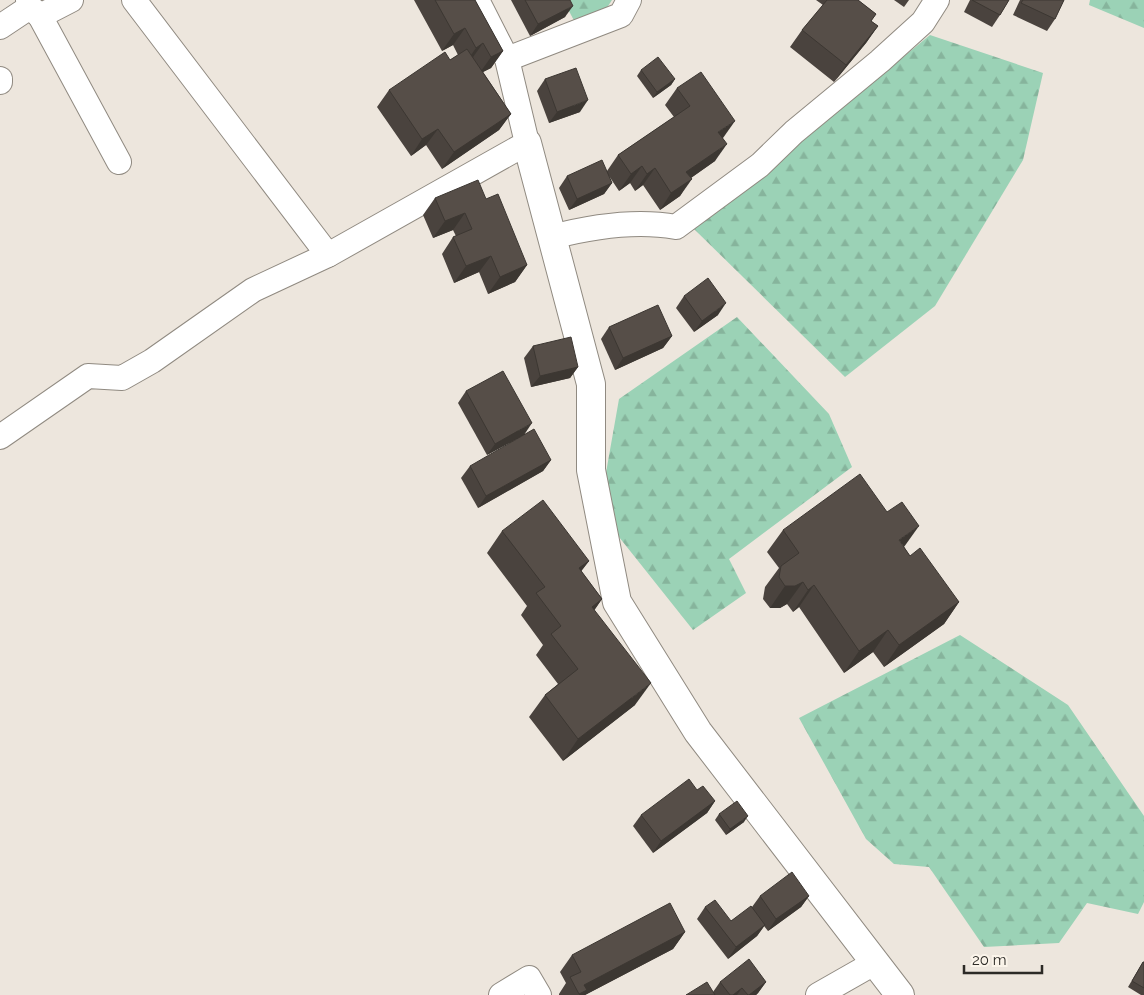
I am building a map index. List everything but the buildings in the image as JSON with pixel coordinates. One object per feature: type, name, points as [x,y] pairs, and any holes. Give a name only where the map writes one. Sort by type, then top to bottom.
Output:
[{"type":"street","points":[[0,27],[33,8],[71,0]]},
{"type":"street","points":[[134,0],[328,255]]},
{"type":"street","points":[[477,0],[507,59],[526,143],[591,384],[592,470],[617,602],[698,732],[900,995]]},
{"type":"street","points":[[507,59],[621,15],[629,0]]},
{"type":"street","points":[[552,237],[580,230],[655,223],[676,227],[760,165],[794,132],[880,62],[923,22],[937,0]]},
{"type":"street","points":[[33,8],[119,162]]},
{"type":"street","points":[[0,437],[88,376],[122,378],[152,361],[253,290],[328,255],[526,143]]},
{"type":"street","points":[[818,995],[876,962]]},
{"type":"street","points":[[501,995],[529,978],[539,995]]},
{"type":"green space","points":[[563,0],[612,0],[606,9],[576,24]]},
{"type":"green space","points":[[1090,0],[1144,0],[1144,28],[1089,5]]},
{"type":"green space","points":[[930,35],[1043,73],[1023,160],[935,306],[845,377],[694,229]]},
{"type":"green space","points":[[737,317],[829,414],[852,467],[729,559],[746,593],[693,630],[615,532],[604,484],[619,399]]},
{"type":"green space","points":[[960,635],[1068,705],[1144,816],[1144,902],[1138,914],[1087,903],[1059,943],[984,947],[929,867],[894,864],[866,839],[799,718]]}]
